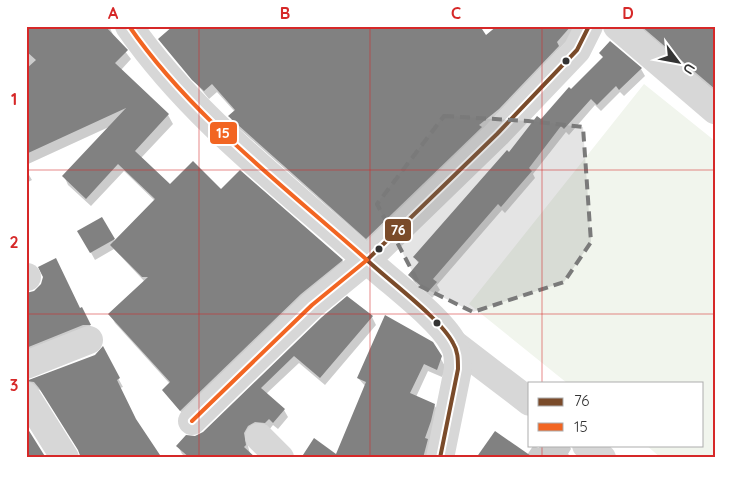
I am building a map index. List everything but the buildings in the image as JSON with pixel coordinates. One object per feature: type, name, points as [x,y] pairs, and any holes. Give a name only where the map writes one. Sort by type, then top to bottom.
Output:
[{"type":"street","points":[[129,26],[145,50],[186,97],[438,324],[454,344],[528,400]]},
{"type":"street","points":[[192,421],[312,305],[367,260],[503,128],[577,50],[589,26]]},
{"type":"street","points":[[617,26],[715,110]]},
{"type":"street","points":[[26,365],[89,340]]},
{"type":"street","points":[[440,458],[458,369],[458,356],[454,344]]},
{"type":"street","points":[[26,396],[65,458]]},
{"type":"street","points":[[259,437],[280,458]]},
{"type":"street","points":[[587,446],[602,458]]},
{"type":"highlighted area","points":[[444,116],[528,121],[583,127],[591,242],[564,282],[473,312],[420,286],[377,204]]},
{"type":"shaded area","points":[[644,84],[715,141],[715,458],[661,458],[647,446],[704,446],[704,382],[566,382],[469,304]]},
{"type":"transit line","name":"15","points":[[129,26],[154,59],[210,120],[272,178],[367,260],[312,305],[192,421]]},
{"type":"transit line","name":"76","points":[[440,458],[458,369],[456,349],[437,322],[367,260],[497,134],[577,50],[589,26]]}]
